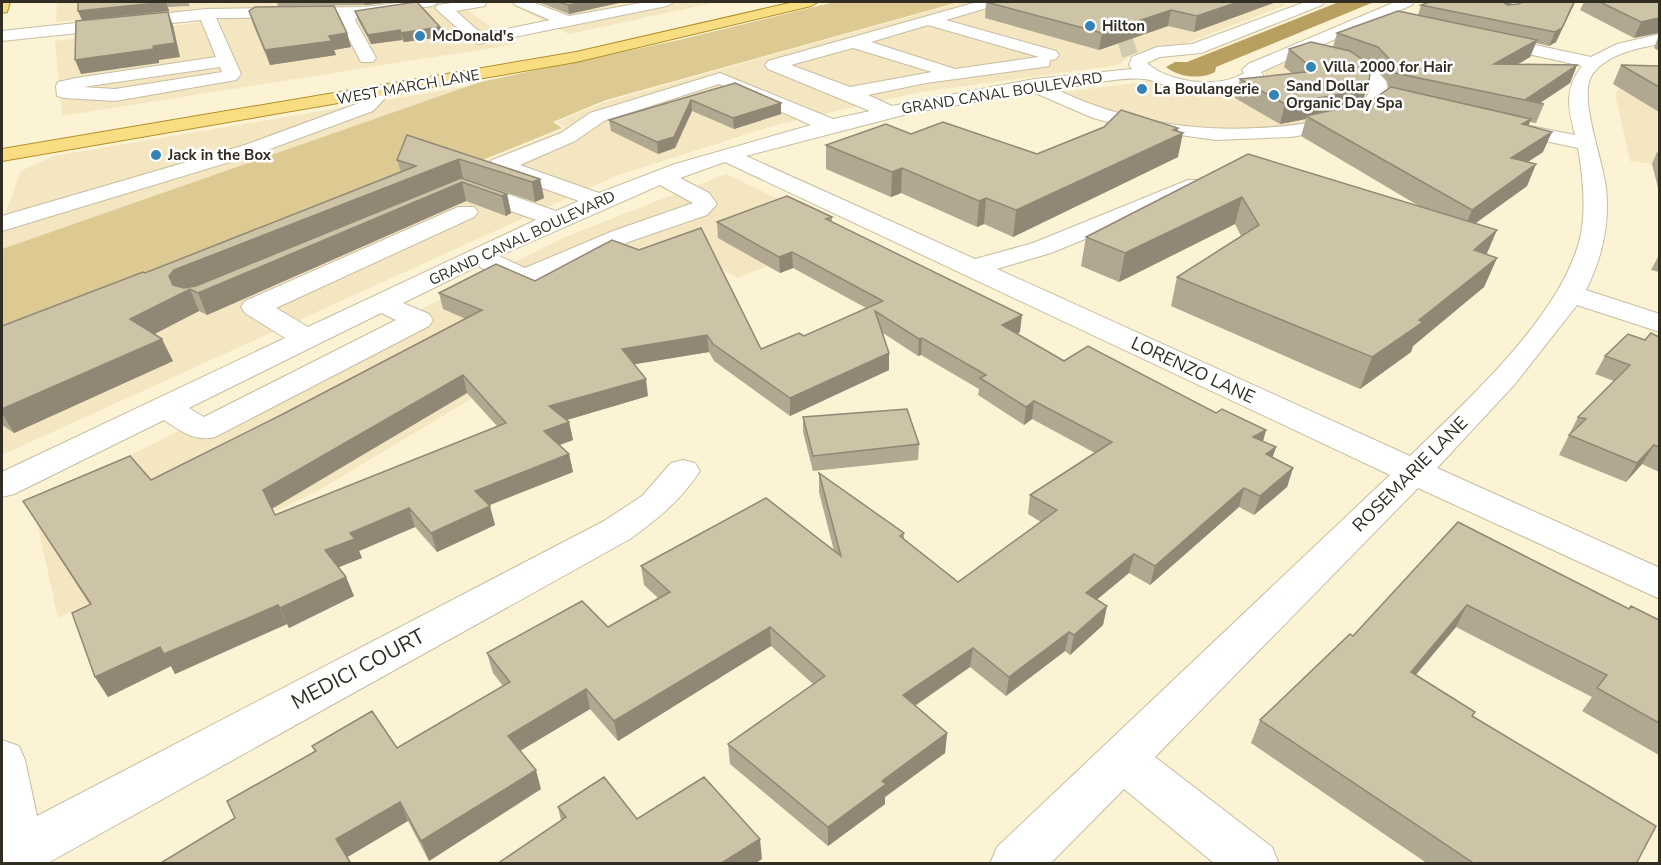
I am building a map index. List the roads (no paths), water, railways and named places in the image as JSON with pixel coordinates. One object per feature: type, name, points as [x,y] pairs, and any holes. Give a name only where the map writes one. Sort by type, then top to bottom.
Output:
[{"type":"main road","points":[[2,9],[3,2]]},
{"type":"main road","points":[[609,32],[745,2]]},
{"type":"main road","name":"WEST MARCH LANE","points":[[2,155],[382,92],[576,57],[811,2]]},
{"type":"main road","name":"WEST MARCH LANE","points":[[194,103],[563,42]]},
{"type":"street","points":[[2,36],[102,25],[102,35],[109,35],[207,18],[238,7],[352,13],[432,2]]},
{"type":"street","points":[[520,2],[570,22]]},
{"type":"street","points":[[618,2],[636,8]]},
{"type":"street","points":[[483,4],[443,8],[479,39],[667,2]]},
{"type":"street","points":[[887,111],[849,93],[774,65],[992,2]]},
{"type":"street","points":[[1146,73],[1138,65],[1138,61],[1148,55],[1196,49],[1313,2],[1396,13]]},
{"type":"street","points":[[75,10],[76,28]]},
{"type":"street","points":[[352,13],[347,21],[368,58]]},
{"type":"street","name":"GRAND CANAL BOULEVARD","points":[[2,486],[557,219],[661,177],[829,125],[887,111],[1034,85],[1090,67],[1146,73],[1189,85],[1235,84],[1250,79],[1254,75],[1251,70],[1254,68],[1396,13]]},
{"type":"street","points":[[207,18],[232,74],[224,79],[115,95],[64,92],[65,86],[76,83],[226,61]]},
{"type":"street","points":[[508,19],[543,40]]},
{"type":"street","points":[[849,93],[954,73],[1065,60],[927,20]]},
{"type":"street","points":[[891,30],[923,40]]},
{"type":"street","points":[[1475,33],[1603,62],[1657,48]]},
{"type":"street","points":[[1139,44],[1179,39],[1209,44]]},
{"type":"street","points":[[852,42],[954,73]]},
{"type":"street","points":[[1034,85],[1069,105],[1101,114],[1149,125],[1226,133],[1268,132],[1326,125],[1360,113],[1374,105],[1378,97],[1375,78],[1360,66],[1296,50]]},
{"type":"street","points":[[813,53],[845,64]]},
{"type":"street","points":[[977,56],[1009,66]]},
{"type":"street","name":"ROSEMARIE LANE","points":[[1015,864],[1414,471],[1520,361],[1572,294],[1593,243],[1598,207],[1596,180],[1578,100],[1578,87],[1603,62]]},
{"type":"street","points":[[867,71],[900,82]]},
{"type":"street","points":[[600,201],[500,165],[568,137],[597,117],[720,78],[829,125]]},
{"type":"street","points":[[2,224],[311,128],[366,107],[382,92]]},
{"type":"street","points":[[1378,97],[1399,101]]},
{"type":"street","points":[[1488,123],[1555,140],[1588,144]]},
{"type":"street","name":"LORENZO LANE","points":[[727,155],[1659,585]]},
{"type":"street","points":[[479,256],[516,275],[528,276],[622,236],[699,210],[705,204],[701,198],[661,177]]},
{"type":"street","points":[[973,268],[1042,248],[1211,179]]},
{"type":"street","points":[[442,196],[464,187],[557,219]]},
{"type":"street","points":[[306,339],[255,307],[399,237],[466,212]]},
{"type":"street","points":[[1572,294],[1659,324]]},
{"type":"street","points":[[165,407],[203,430],[419,320],[381,303]]},
{"type":"street","name":"MEDICI COURT","points":[[20,857],[617,530],[655,504],[683,471]]},
{"type":"street","points":[[2,760],[20,857]]},
{"type":"street","points":[[1123,760],[1254,864]]},
{"type":"tunnel","points":[[1120,50],[1139,44]]},
{"type":"place","name":"Hilton","points":[[1090,26]]},
{"type":"place","name":"McDonald's","points":[[420,36]]},
{"type":"place","name":"Villa 2000 for Hair","points":[[1311,67]]},
{"type":"place","name":"La Boulangerie","points":[[1142,89]]},
{"type":"place","name":"Sand Dollar Organic Day Spa","points":[[1274,95]]},
{"type":"place","name":"Jack in the Box","points":[[156,155]]}]
